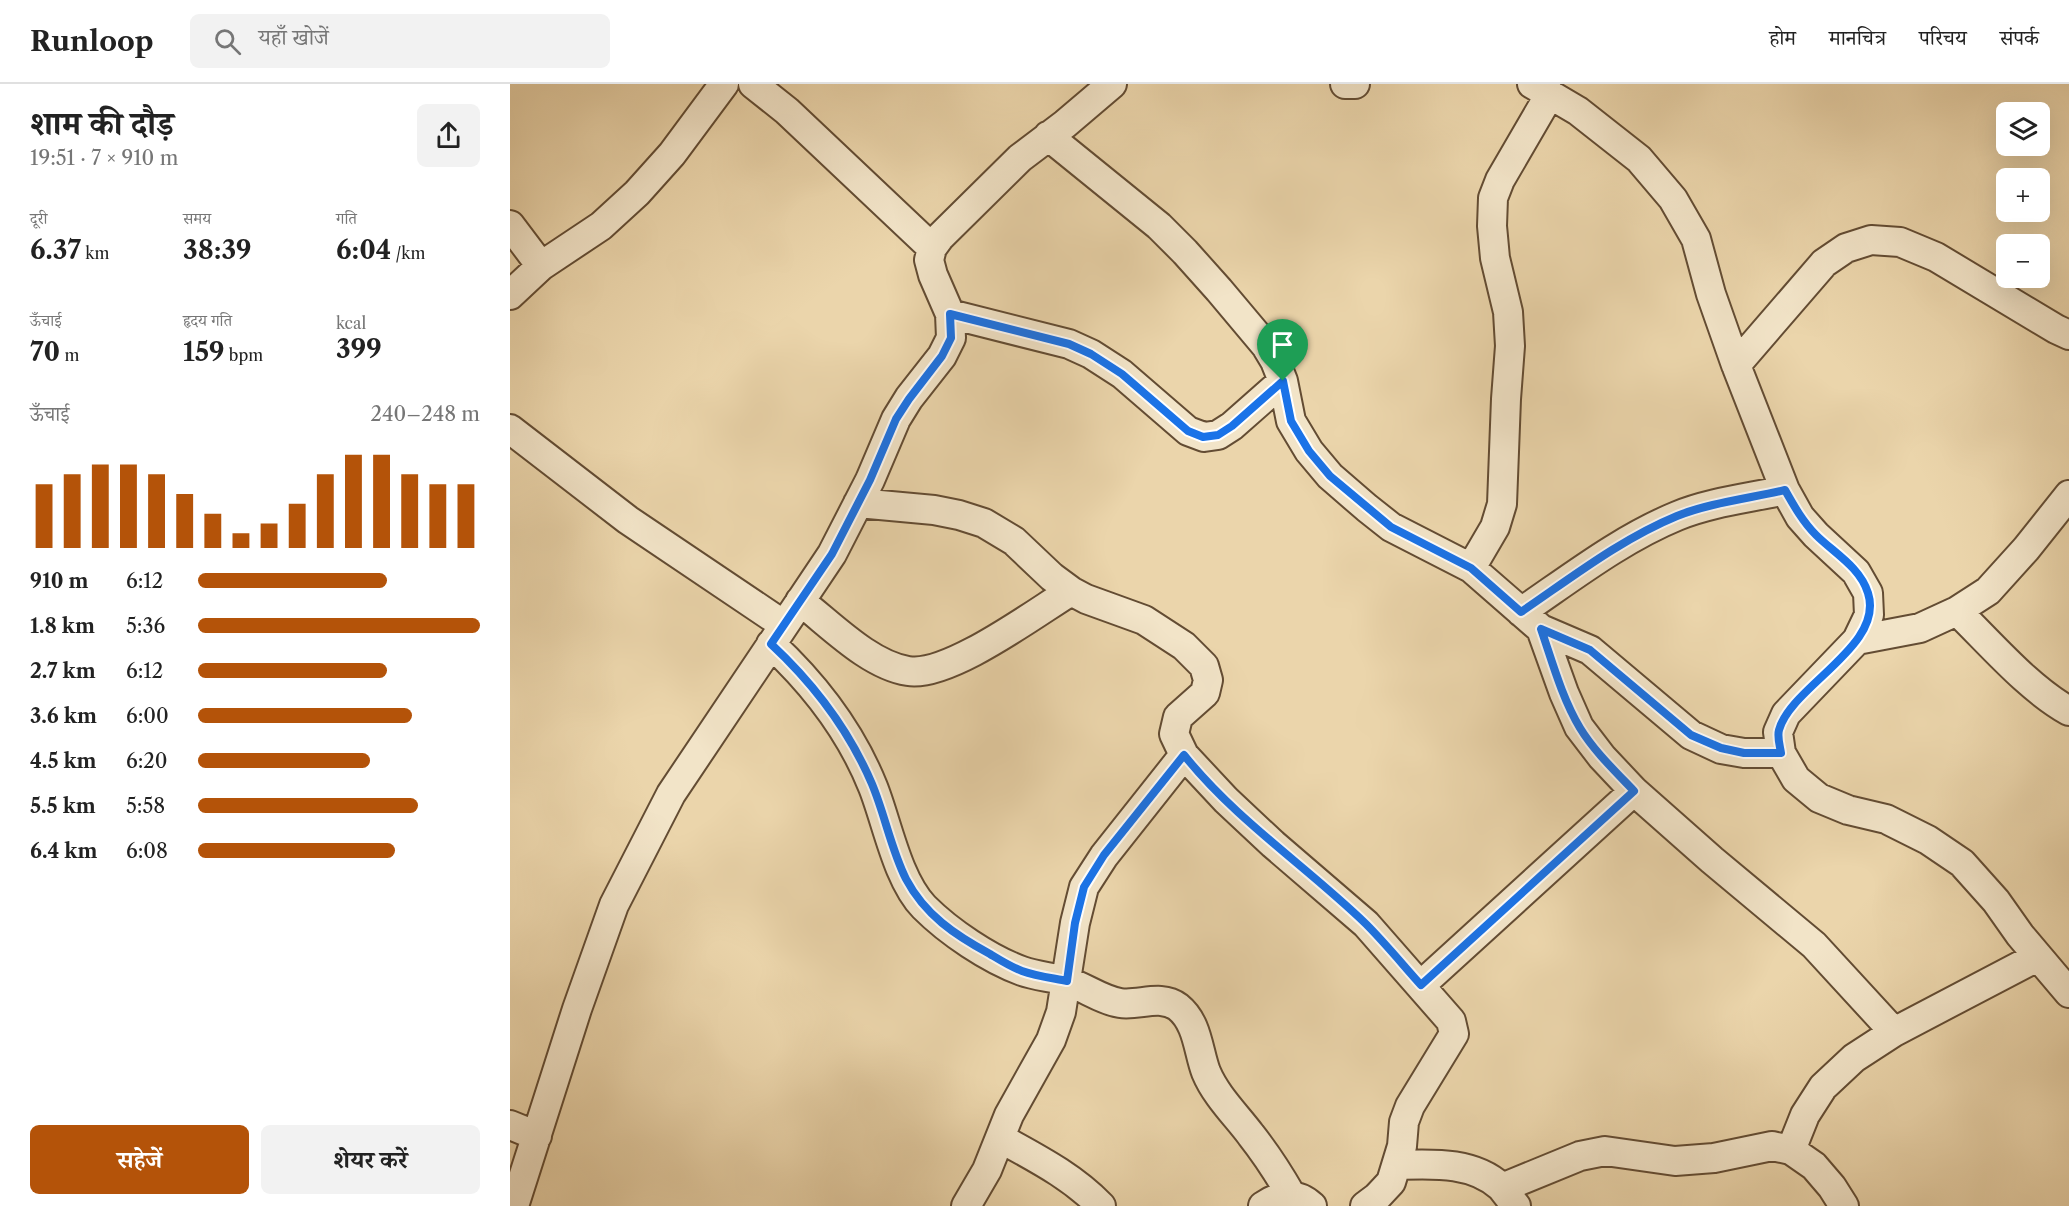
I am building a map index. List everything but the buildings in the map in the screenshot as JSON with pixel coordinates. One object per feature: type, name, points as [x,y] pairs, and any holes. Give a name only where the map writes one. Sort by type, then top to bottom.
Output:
[{"type":"street","points":[[510,295],[541,266],[601,226],[638,193],[672,154],[724,84]]},
{"type":"street","points":[[753,84],[788,111],[932,248]]},
{"type":"street","points":[[514,1206],[577,1009],[614,905],[671,794],[832,554],[896,419],[942,356],[951,338],[950,314],[933,276],[929,260],[932,248],[940,237],[1020,158],[1112,84]]},
{"type":"street","points":[[1345,84],[1355,84]]},
{"type":"street","points":[[1471,568],[1495,527],[1502,504],[1510,346],[1508,312],[1496,258],[1492,226],[1493,198],[1541,89],[1578,111],[1639,159],[1673,199],[1696,239],[1711,294],[1736,365],[1785,490],[1800,517],[1856,573],[1868,593],[1869,615],[1857,640],[1786,714],[1778,732],[1781,753],[1796,778],[1819,798],[1848,810],[1886,819],[1928,840],[1962,863],[1996,901],[2037,957],[2069,993]]},
{"type":"street","points":[[1048,136],[1159,226],[1185,252],[1266,346],[1283,381],[1291,421],[1309,451],[1330,476],[1391,527],[1471,568],[1531,620],[1590,650],[1691,735],[1721,748],[1744,753],[1781,753]]},
{"type":"street","points":[[510,225],[541,266]]},
{"type":"street","points":[[1736,365],[1824,263],[1846,248],[1871,240],[1900,242],[1936,257],[2056,329],[2069,334]]},
{"type":"street","points":[[950,314],[1069,344],[1091,354],[1122,374],[1188,431],[1203,437],[1218,435],[1232,426],[1283,381]]},
{"type":"street","points":[[510,429],[778,634],[792,663],[817,691],[853,746],[872,784],[906,878],[922,904],[944,926],[967,942],[1022,972],[1067,981],[1122,1004],[1158,1000],[1177,1006],[1192,1025],[1206,1073],[1222,1099],[1302,1201]]},
{"type":"street","points":[[1531,620],[1612,551],[1651,527],[1680,514],[1785,490]]},
{"type":"street","points":[[1857,640],[1920,628],[1958,611],[1988,591],[2026,549],[2069,495]]},
{"type":"street","points":[[858,503],[934,510],[984,523],[1014,541],[1052,577],[1071,591],[1086,599],[1143,620],[1184,646],[1204,666],[1208,680],[1205,693],[1178,717],[1174,734],[1184,755],[1265,837],[1366,924],[1451,1021],[1454,1034],[1410,1106],[1404,1122],[1402,1146],[1391,1182],[1365,1206]]},
{"type":"street","points":[[800,601],[861,649],[885,663],[908,671],[935,669],[964,657],[1071,591]]},
{"type":"street","points":[[1958,611],[2019,671],[2057,704],[2069,711]]},
{"type":"street","points":[[1531,620],[1580,727],[1602,757],[1634,791],[1814,945],[1894,1032]]},
{"type":"street","points":[[966,1206],[987,1170],[1009,1115],[1051,1040],[1061,1012],[1075,923],[1084,887],[1104,855],[1184,755]]},
{"type":"street","points":[[1421,985],[1634,791]]},
{"type":"street","points":[[1791,1150],[1805,1115],[1823,1087],[1854,1058],[1894,1032],[2037,957]]},
{"type":"street","points":[[510,1125],[537,1136]]},
{"type":"street","points":[[1000,1138],[1063,1173],[1101,1206]]},
{"type":"street","points":[[1397,1165],[1442,1164],[1467,1169],[1485,1175],[1508,1197],[1580,1156],[1605,1151],[1675,1161],[1714,1158],[1772,1146],[1791,1150],[1814,1166],[1845,1206]]},
{"type":"street","points":[[1263,1206],[1277,1198],[1302,1201]]},
{"type":"route","points":[[950,314],[1069,344],[1091,354],[1122,374],[1188,431],[1203,437],[1218,435],[1232,426],[1283,381],[1285,401],[1291,421],[1309,451],[1330,476],[1391,527],[1471,568],[1521,612],[1651,527],[1680,514],[1785,490],[1800,517],[1856,573],[1868,593],[1869,615],[1857,640],[1786,714],[1778,732],[1781,753],[1744,753],[1721,748],[1691,735],[1590,650],[1541,629],[1564,693],[1580,727],[1602,757],[1634,791],[1421,985],[1366,924],[1273,844],[1195,769],[1184,755],[1104,855],[1084,887],[1075,923],[1067,981],[1022,972],[967,942],[944,926],[922,904],[906,878],[872,784],[842,727],[817,691],[771,644],[832,554],[870,480],[896,419],[942,356],[951,338],[950,314]]}]
